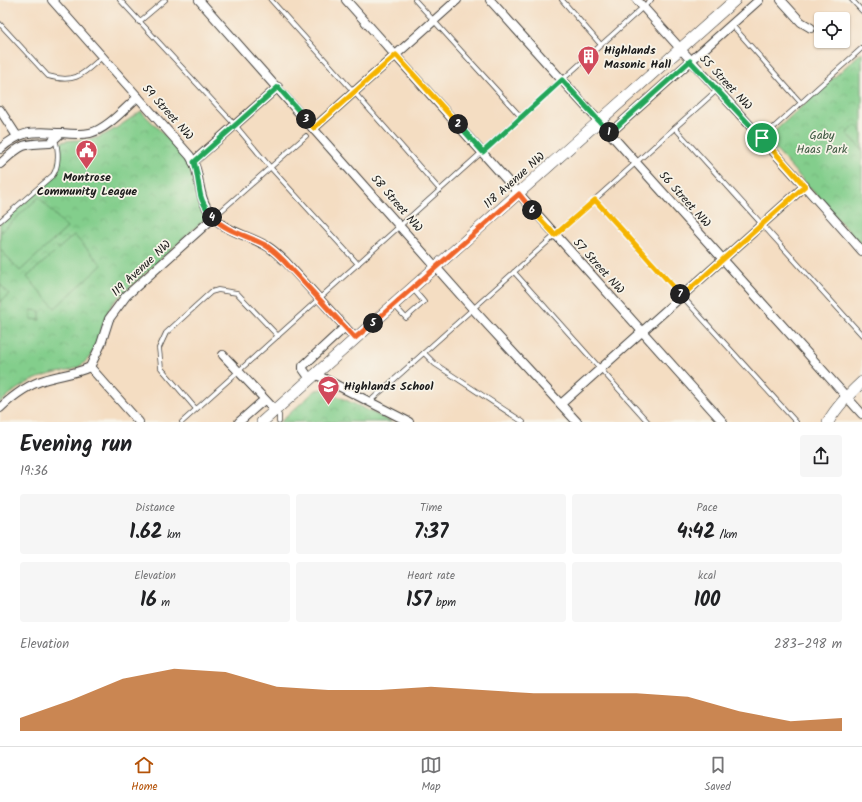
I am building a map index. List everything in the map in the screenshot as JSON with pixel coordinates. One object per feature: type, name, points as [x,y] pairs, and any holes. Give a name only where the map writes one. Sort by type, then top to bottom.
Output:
[{"type":"main road","name":"118 Avenue NW","points":[[262,422],[735,0]]},
{"type":"main road","points":[[828,422],[832,414],[846,396],[862,382]]},
{"type":"street","name":"59 Street NW","points":[[52,0],[194,162],[198,174],[201,198],[205,207],[213,218],[230,230],[265,245],[274,251],[355,338]]},
{"type":"street","name":"58 Street NW","points":[[199,0],[401,225],[473,309],[578,422]]},
{"type":"street","name":"57 Street NW","points":[[346,0],[723,422]]},
{"type":"street","points":[[314,128],[457,0]]},
{"type":"street","name":"56 Street NW","points":[[490,0],[862,414]]},
{"type":"street","name":"55 Street NW","points":[[636,0],[862,250]]},
{"type":"street","points":[[610,133],[759,0]]},
{"type":"street","points":[[781,0],[801,22],[811,28]]},
{"type":"street","points":[[194,162],[278,87]]},
{"type":"street","points":[[0,149],[17,136],[31,132],[80,134],[96,131],[108,124],[138,97]]},
{"type":"street","points":[[0,110],[17,136]]},
{"type":"street","points":[[0,164],[21,146],[31,143],[50,143],[61,133]]},
{"type":"street","points":[[561,404],[805,186]]},
{"type":"street","name":"119 Avenue NW","points":[[90,367],[101,344],[109,319],[126,296],[213,218]]},
{"type":"street","points":[[345,327],[303,366],[303,369],[313,377],[409,422]]},
{"type":"street","points":[[223,355],[264,400],[276,410]]},
{"type":"street","points":[[0,408],[18,392],[33,384],[90,367],[139,422]]},
{"type":"street","points":[[239,422],[264,400]]},
{"type":"lane","points":[[120,0],[235,125],[270,167],[358,264]]},
{"type":"lane","points":[[139,22],[165,0]]},
{"type":"lane","points":[[271,0],[440,190]]},
{"type":"lane","points":[[414,0],[521,117]]},
{"type":"lane","points":[[562,0],[601,45]]},
{"type":"lane","points":[[182,422],[651,0]]},
{"type":"lane","points":[[852,0],[862,11]]},
{"type":"lane","points":[[0,24],[48,76],[76,78],[83,74],[102,57]]},
{"type":"lane","points":[[731,24],[801,103]]},
{"type":"lane","points":[[762,138],[862,48]]},
{"type":"lane","points":[[369,402],[717,90]]},
{"type":"lane","points":[[675,128],[862,335]]},
{"type":"lane","name":"119 Avenue NW","points":[[213,218],[306,136]]},
{"type":"lane","points":[[0,221],[53,175],[57,164],[57,149],[55,140]]},
{"type":"lane","points":[[595,200],[796,422]]},
{"type":"lane","points":[[514,272],[648,422]]},
{"type":"lane","points":[[394,304],[406,318],[424,302],[412,288]]},
{"type":"lane","points":[[196,409],[160,368],[159,348],[166,334],[211,292],[218,290],[237,292],[278,336]]},
{"type":"lane","points":[[424,353],[435,364],[523,422]]},
{"type":"lane","points":[[276,410],[279,414],[279,422]]},
{"type":"green space","name":"Gaby Haas Park","points":[[862,52],[862,246],[766,139]]},
{"type":"green space","points":[[141,111],[173,144],[184,159],[190,170],[198,202],[205,219],[112,305],[107,313],[94,350],[81,366],[32,380],[10,394],[0,403],[0,224],[57,172],[60,143],[105,135]]},
{"type":"green space","points":[[856,125],[862,131],[862,150],[847,133]]},
{"type":"green space","points":[[39,197],[67,228],[20,271],[0,249],[0,233]]},
{"type":"green space","points":[[74,235],[102,265],[55,308],[27,277]]},
{"type":"green space","points":[[0,284],[9,294],[0,302]]},
{"type":"green space","points":[[31,310],[40,311],[40,320],[31,319]]},
{"type":"green space","name":"Highlands School","points":[[323,389],[392,422],[280,422],[316,390]]},
{"type":"place","name":"Highlands Masonic Hall","points":[[588,76]]},
{"type":"place","name":"Montrose Community League","points":[[87,170]]},
{"type":"place","name":"Highlands School","points":[[328,406]]},
{"type":"route","points":[[396,55],[483,152],[562,80],[610,133],[690,61],[762,138],[805,186],[682,296],[595,200],[555,235],[519,194],[355,338],[274,251],[265,245],[234,232],[213,218],[205,207],[201,198],[198,174],[194,162],[278,87],[314,128],[396,55]]}]
